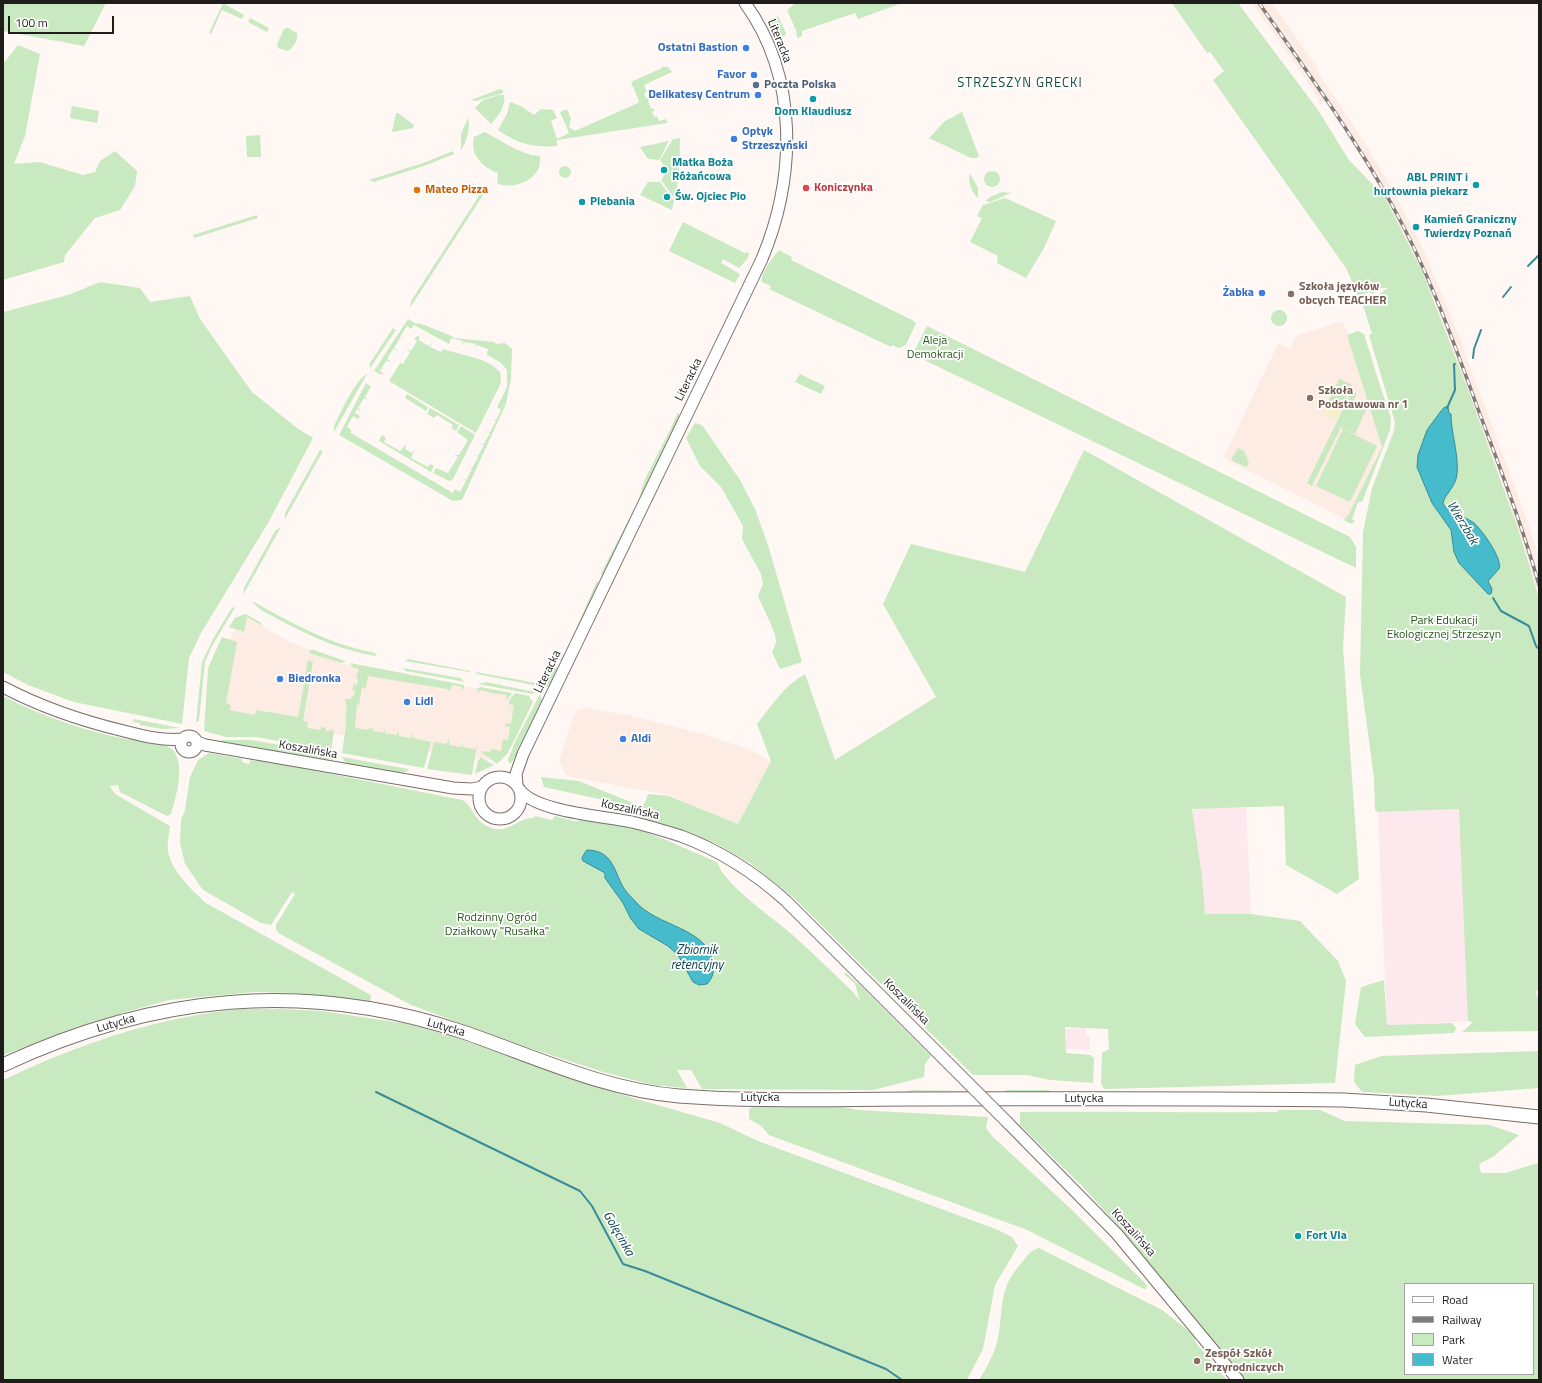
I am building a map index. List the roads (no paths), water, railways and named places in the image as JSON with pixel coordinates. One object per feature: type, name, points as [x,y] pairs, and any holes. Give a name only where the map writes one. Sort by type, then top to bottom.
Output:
[{"type":"main road","name":"Lutycka","points":[[3,1065],[39,1049],[90,1031],[166,1010],[216,1003],[276,1000],[347,1006],[421,1020],[462,1032],[620,1086],[676,1096],[770,1099],[1343,1100],[1426,1104],[1539,1117]]},
{"type":"street","name":"Literacka","points":[[519,787],[516,774],[523,754],[762,259],[778,212],[787,161],[787,129],[783,98],[769,47],[757,21],[745,3]]},
{"type":"street","name":"Koszalińska","points":[[3,687],[44,707],[143,736],[179,741],[190,736],[195,738],[200,745],[453,788],[482,787]]},
{"type":"street","name":"Literacka","points":[[500,777],[509,771],[523,754]]},
{"type":"street","points":[[506,777],[519,787],[522,797],[517,811],[504,819],[495,819],[488,815],[480,804],[479,795],[482,787],[492,778],[506,777]]},
{"type":"street","name":"Koszalińska","points":[[519,787],[530,798],[546,806],[661,830],[705,846],[739,864],[762,881],[786,901],[1117,1234],[1185,1314],[1238,1380]]},
{"type":"street","name":"Koszalińska","points":[[453,788],[480,804]]},
{"type":"street","name":"Koszalińska","points":[[517,811],[528,807],[546,806]]},
{"type":"water","points":[[1445,407],[1448,407],[1449,413],[1451,414],[1457,474],[1456,479],[1443,504],[1453,513],[1474,523],[1482,532],[1495,552],[1498,559],[1499,569],[1488,581],[1492,589],[1491,594],[1488,594],[1459,563],[1454,552],[1451,530],[1432,503],[1417,467],[1418,455],[1427,430]]},
{"type":"water","name":"Zbiornik retencyjny","points":[[587,850],[602,853],[607,857],[624,889],[644,910],[655,917],[680,928],[702,942],[709,952],[713,964],[713,975],[707,984],[699,985],[693,982],[678,955],[668,946],[639,929],[605,878],[605,873],[583,861],[582,858]]},
{"type":"waterway","name":"Wierzbak","points":[[1528,266],[1539,255]]},
{"type":"waterway","name":"Wierzbak","points":[[1503,297],[1511,287]]},
{"type":"waterway","name":"Wierzbak","points":[[1473,358],[1474,349],[1481,330]]},
{"type":"waterway","name":"Wierzbak","points":[[1447,408],[1455,390],[1455,364]]},
{"type":"waterway","name":"Wierzbak","points":[[1493,598],[1501,611],[1529,626],[1536,646],[1539,649]]},
{"type":"waterway","name":"Golęcinka","points":[[376,1092],[580,1191],[592,1206],[623,1264],[645,1271],[886,1369],[902,1380]]},
{"type":"railway","points":[[1259,3],[1328,102],[1361,153],[1405,230],[1449,331],[1502,475],[1539,585]]},
{"type":"place","name":"Ostatni Bastion","points":[[746,48]]},
{"type":"place","name":"Favor","points":[[754,75]]},
{"type":"place","name":"Poczta Polska","points":[[756,85]]},
{"type":"place","name":"Delikatesy Centrum","points":[[758,95]]},
{"type":"place","name":"Dom Klaudiusz","points":[[813,99]]},
{"type":"place","name":"Optyk Strzeszyński","points":[[734,139]]},
{"type":"place","name":"Matka Boża Różańcowa","points":[[664,170]]},
{"type":"place","name":"ABL PRINT i hurtownia piekarz","points":[[1476,185]]},
{"type":"place","name":"Koniczynka","points":[[806,188]]},
{"type":"place","name":"Mateo Pizza","points":[[417,190]]},
{"type":"place","name":"Św. Ojciec Pio","points":[[667,197]]},
{"type":"place","name":"Plebania","points":[[582,202]]},
{"type":"place","name":"Kamień Graniczny Twierdzy Poznań","points":[[1416,227]]},
{"type":"place","name":"Żabka","points":[[1262,293]]},
{"type":"place","name":"Szkoła języków obcych TEACHER","points":[[1291,294]]},
{"type":"place","name":"Szkoła Podstawowa nr 1","points":[[1310,398]]},
{"type":"place","name":"Biedronka","points":[[280,679]]},
{"type":"place","name":"Lidl","points":[[407,702]]},
{"type":"place","name":"Aldi","points":[[623,739]]},
{"type":"place","name":"Fort VIa","points":[[1298,1236]]},
{"type":"place","name":"Zespół Szkół Przyrodniczych","points":[[1197,1361]]},
{"type":"district","name":"STRZESZYN GRECKI","points":[[1020,84]]},
{"type":"park label","name":"Aleja Demokracji","points":[[935,348]]},
{"type":"park label","name":"Park Edukacji Ekologicznej Strzeszyn","points":[[1444,628]]},
{"type":"park label","name":"Rodzinny Ogród Działkowy \"Rusałka\"","points":[[497,925]]}]
